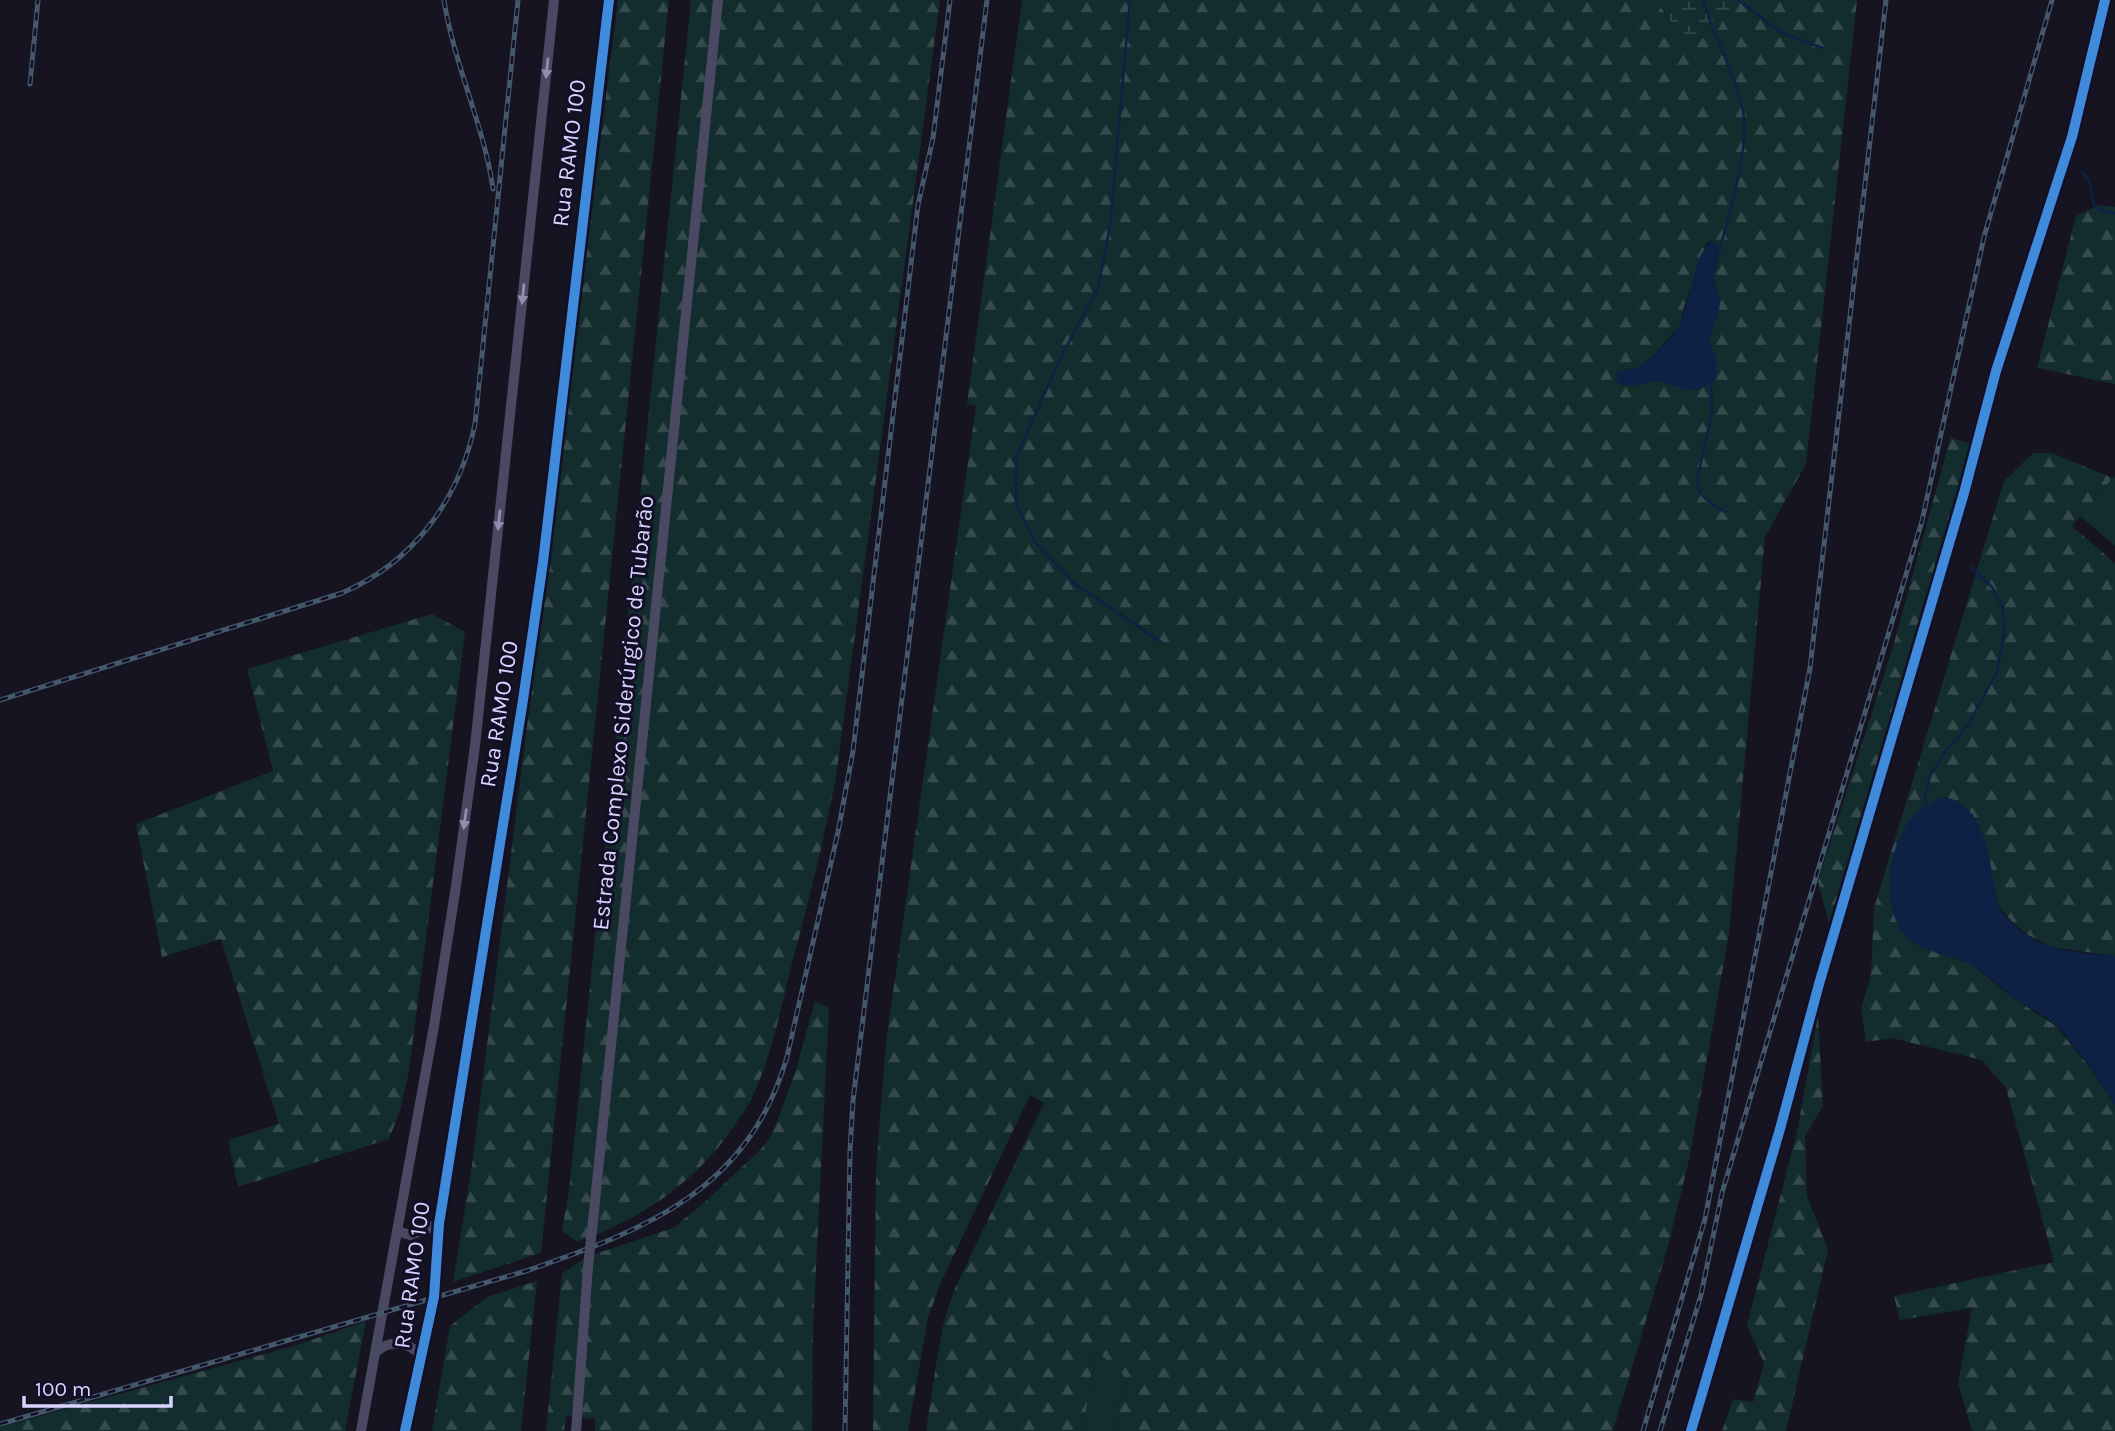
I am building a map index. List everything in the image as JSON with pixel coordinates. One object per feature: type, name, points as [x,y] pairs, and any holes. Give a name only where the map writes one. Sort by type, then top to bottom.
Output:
[{"type":"street","name":"Rua RAMO 100","points":[[361,1431],[436,1013],[475,746],[554,0]]},
{"type":"street","name":"Rua RAMO 100","points":[[405,1431],[434,1297],[439,1224],[515,754],[543,562],[609,0]]},
{"type":"street","name":"Estrada Complexo Siderúrgico de Tubarão","points":[[576,1431],[588,1267],[718,0]]},
{"type":"street","points":[[1691,1431],[1780,1129],[1818,984],[1961,507],[1996,371],[2072,137],[2105,0]]},
{"type":"street","points":[[397,1231],[410,1235],[439,1224]]},
{"type":"street","points":[[377,1351],[388,1344],[400,1343],[413,1348],[422,1357]]},
{"type":"green space","points":[[618,0],[669,0],[541,1253],[453,1282],[472,1165]]},
{"type":"green space","points":[[691,0],[940,0],[836,777],[816,870],[771,1047],[750,1103],[705,1163],[667,1196],[646,1210],[577,1242],[562,1231],[569,1191]]},
{"type":"green space","points":[[1022,0],[1658,0],[1665,14],[1719,28],[1734,0],[1857,0],[1806,464],[1765,537],[1729,934],[1689,1160],[1667,1250],[1613,1431],[1116,1431],[1124,1376],[1095,1349],[1083,1431],[926,1431],[944,1321],[955,1288],[1044,1103],[1030,1095],[941,1282],[928,1318],[908,1431],[873,1431],[876,1170],[886,1042],[976,406],[967,404]],"holes":[[[1710,241],[1716,243],[1718,249],[1713,276],[1718,315],[1689,390],[1658,380],[1643,384],[1626,369],[1635,369],[1651,358],[1680,325],[1706,244]]]},
{"type":"green space","points":[[1658,0],[1734,0],[1714,37],[1695,38],[1673,24]]},
{"type":"green space","points":[[2099,205],[2115,207],[2115,384],[2037,368],[2076,216]]},
{"type":"green space","points":[[1951,436],[1977,445],[1829,924],[1818,881],[1892,650]]},
{"type":"green space","points":[[2033,453],[2052,453],[2113,478],[2072,526],[2115,563],[2115,956],[2051,947],[2028,935],[2012,922],[1998,905],[1982,835],[1972,813],[1904,935],[1923,947],[1973,965],[2009,995],[2056,1026],[2115,1105],[2115,1431],[1972,1431],[1958,1383],[1972,1308],[1900,1320],[1894,1296],[2054,1262],[2006,1088],[1982,1060],[1892,1038],[1866,1042],[1861,1009],[1871,974],[1874,908],[2004,481]]},
{"type":"green space","points":[[2115,476],[2115,546],[2080,516]]},
{"type":"green space","points":[[432,614],[465,632],[409,1071],[400,1111],[389,1139],[238,1187],[228,1140],[279,1124],[221,939],[162,957],[136,824],[273,771],[247,669]]},
{"type":"green space","points":[[815,1001],[829,1008],[813,1329],[812,1431],[595,1431],[595,1419],[566,1416],[564,1431],[546,1431],[562,1274],[586,1257],[673,1228],[762,1148],[773,1132],[795,1073]]},
{"type":"green space","points":[[1818,1016],[1823,1106],[1805,1136],[1807,1196],[1828,1250],[1786,1431],[1722,1431],[1733,1399],[1753,1402],[1764,1363],[1747,1325],[1797,1132]]},
{"type":"green space","points":[[537,1281],[521,1431],[432,1431],[450,1326],[487,1297]]},
{"type":"green space","points":[[366,1321],[345,1431],[0,1431],[0,1427],[300,1344]]},
{"type":"green space","points":[[1095,1348],[1124,1376],[1116,1431],[1083,1431]]},
{"type":"water","points":[[1710,241],[1716,243],[1717,247],[1713,277],[1720,302],[1709,342],[1716,361],[1714,381],[1699,389],[1688,390],[1658,380],[1632,386],[1619,384],[1615,376],[1619,371],[1636,368],[1651,358],[1680,325],[1700,256]]},
{"type":"water","points":[[1943,797],[1956,801],[1975,818],[1986,843],[1997,904],[2013,924],[2028,936],[2051,947],[2115,956],[2115,1105],[2074,1045],[2058,1027],[2013,997],[1977,967],[1917,945],[1904,934],[1896,920],[1889,887],[1890,870],[1900,836],[1919,810]]},
{"type":"waterway","points":[[1130,0],[1110,226],[1098,288],[1062,355],[1016,457],[1016,503],[1035,542],[1074,583],[1161,642]]},
{"type":"waterway","points":[[1703,0],[1739,97],[1744,128],[1740,170],[1713,275]]},
{"type":"waterway","points":[[1738,0],[1782,33],[1823,48]]},
{"type":"waterway","points":[[2082,172],[2089,180],[2094,205],[2105,212],[2115,213]]},
{"type":"waterway","points":[[1711,383],[1712,413],[1697,480],[1703,496],[1725,512]]},
{"type":"waterway","points":[[1926,809],[1925,796],[1930,776],[1946,751],[1968,725],[1997,672],[2004,634],[2003,608],[1992,587],[1971,567]]},
{"type":"railway","points":[[30,84],[38,0]]},
{"type":"railway","points":[[444,0],[489,165],[493,189]]},
{"type":"railway","points":[[0,700],[342,593],[391,564],[412,546],[430,525],[458,478],[475,424],[518,0]]},
{"type":"railway","points":[[0,1424],[526,1271],[570,1255],[612,1239],[687,1198],[719,1173],[747,1141],[770,1103],[787,1057],[838,832],[853,751],[918,205],[933,138],[950,0]]},
{"type":"railway","points":[[845,1431],[853,1101],[987,0]]},
{"type":"railway","points":[[1643,1431],[1705,1219],[1810,668],[1886,0]]},
{"type":"railway","points":[[1660,1431],[1701,1295],[1722,1193],[1922,521],[1984,237],[2052,0]]},
{"type":"cycle path","points":[[405,1431],[434,1297],[439,1224],[543,562],[609,0]]},
{"type":"cycle path","points":[[1691,1431],[1964,493],[1996,371],[2072,137],[2105,0]]}]
